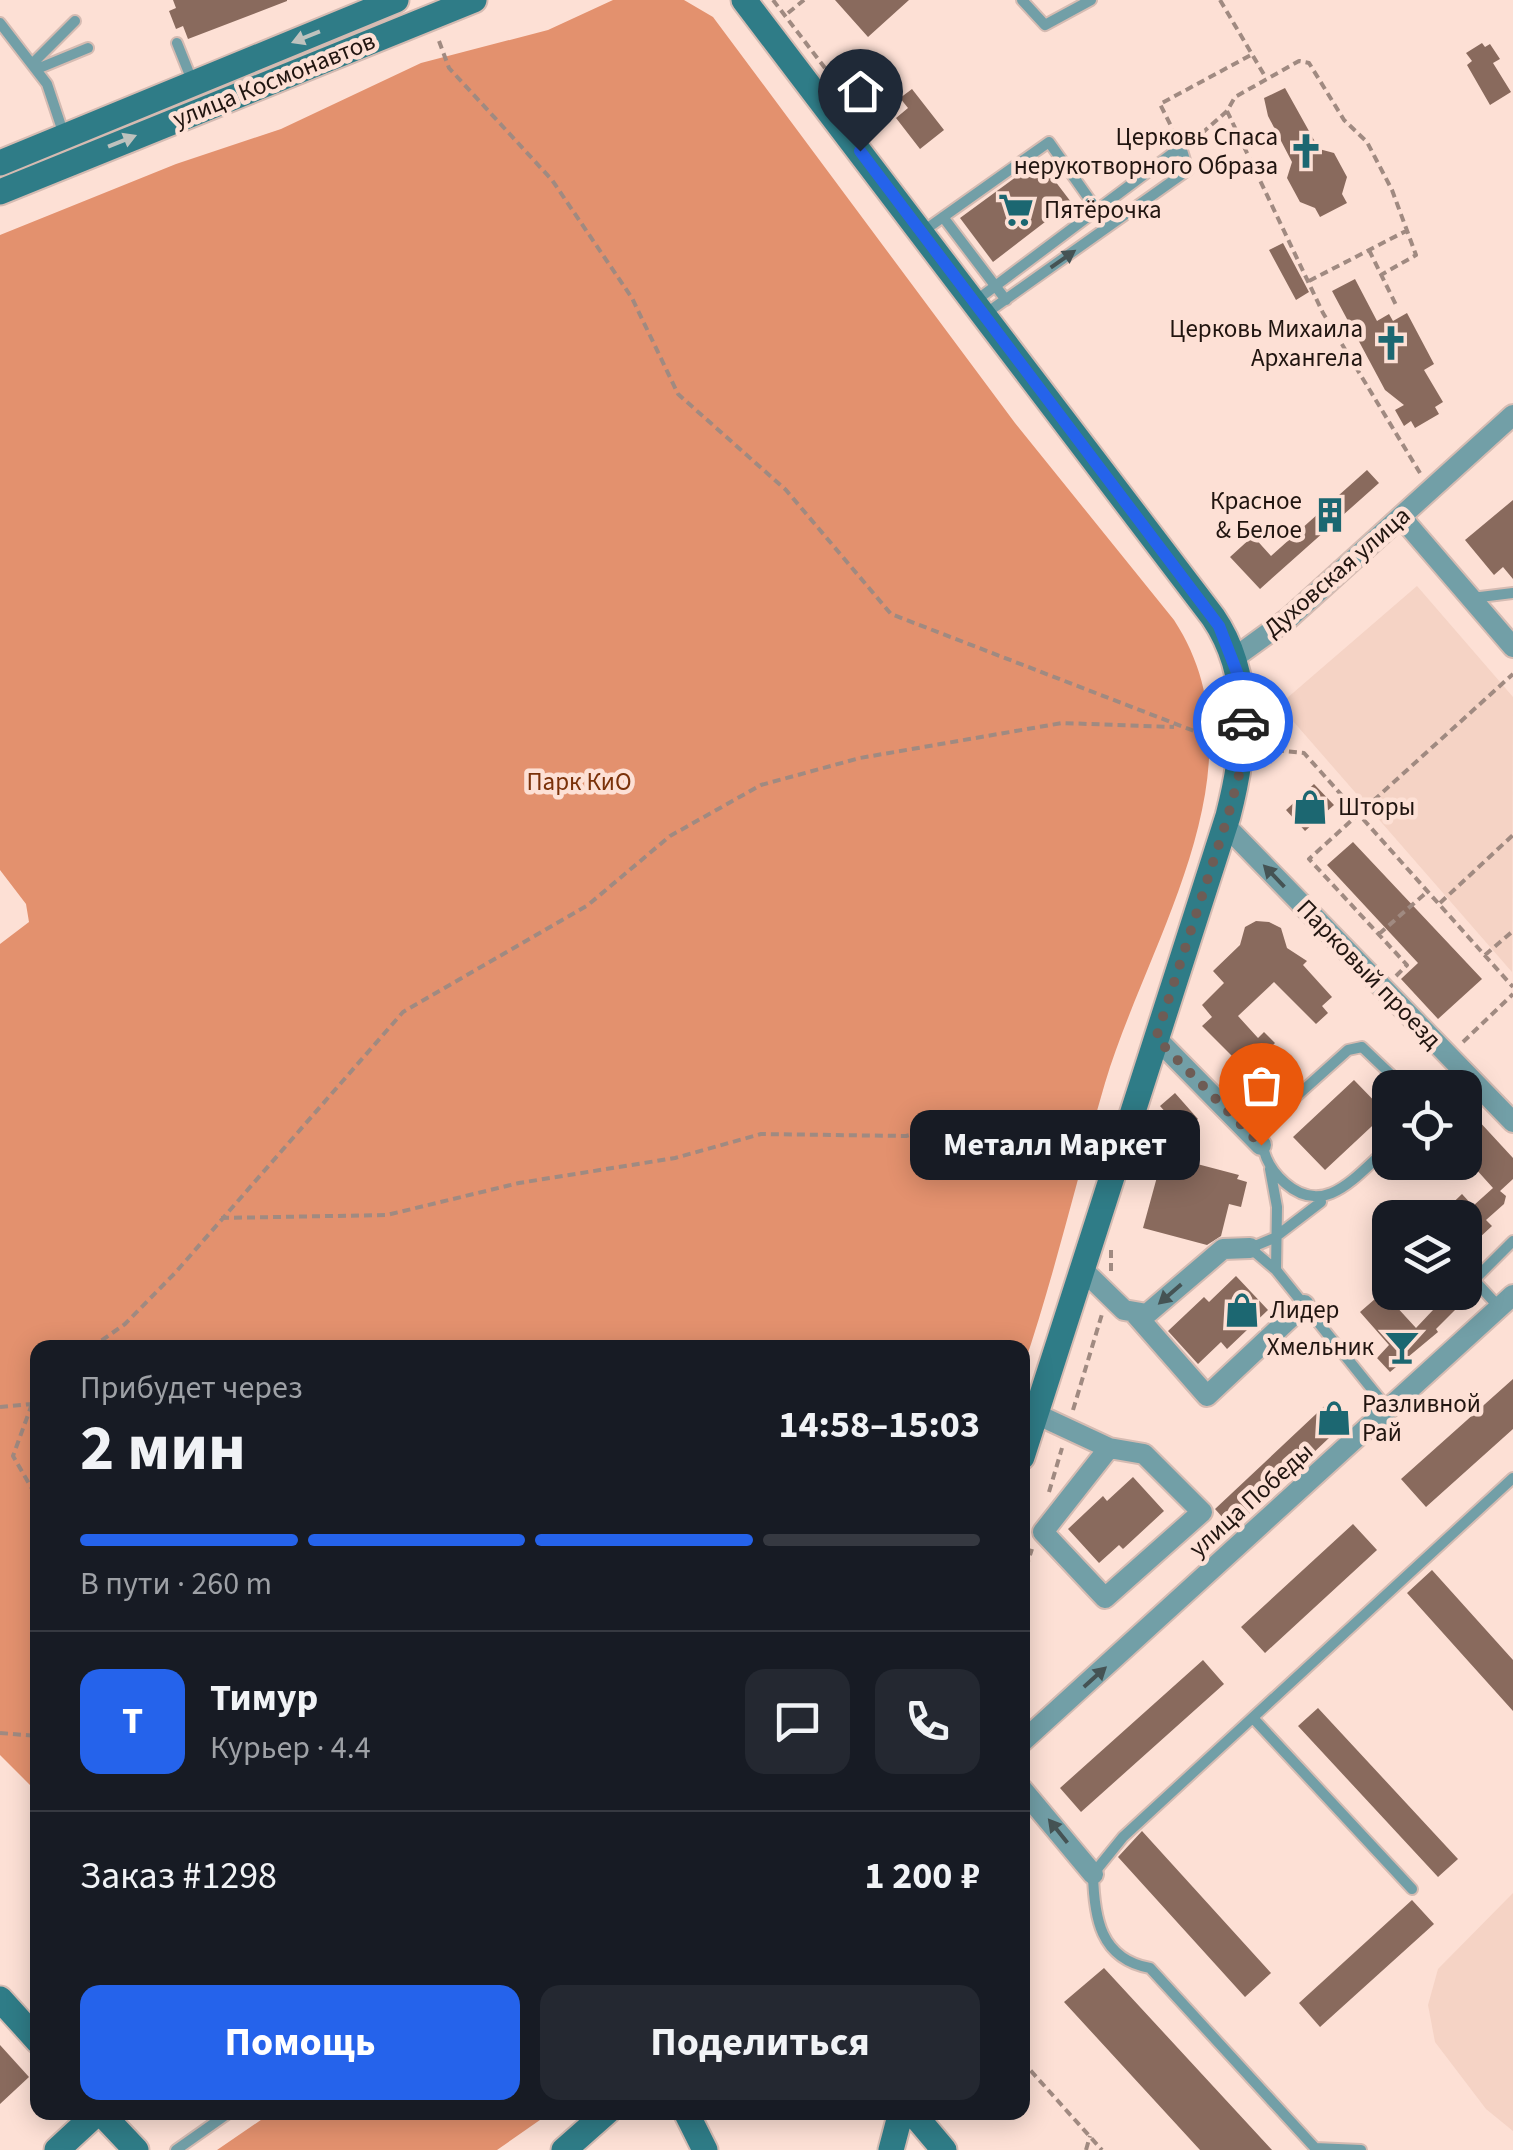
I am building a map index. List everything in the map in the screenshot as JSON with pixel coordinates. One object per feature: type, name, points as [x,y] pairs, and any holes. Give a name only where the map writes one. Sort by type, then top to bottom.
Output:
[{"type":"street","name":"улица Космонавтов","points":[[0,192],[69,148],[193,83],[396,0]]},
{"type":"street","name":"улица Космонавтов","points":[[0,163],[69,148],[474,0]]},
{"type":"street","name":"Духовская улица","points":[[744,0],[1213,617],[1234,658],[1289,618],[1513,415]]},
{"type":"street","points":[[1402,518],[1513,647]]},
{"type":"street","points":[[1030,1432],[1225,825],[1242,748],[1242,708],[1234,658]]},
{"type":"street","name":"Парковый проезд","points":[[1225,825],[1513,1122]]},
{"type":"street","points":[[1156,1038],[1261,1145]]},
{"type":"street","points":[[1136,1315],[1148,1314],[1223,1249],[1250,1248]]},
{"type":"street","points":[[1081,1268],[1136,1315],[1208,1396],[1304,1305]]},
{"type":"street","name":"улица Победы","points":[[1030,1735],[1506,1301]]},
{"type":"street","points":[[1036,1414],[1108,1448],[1144,1454],[1202,1512],[1105,1598],[1043,1532],[1108,1448]]},
{"type":"street","points":[[1030,1798],[1093,1874]]},
{"type":"street","points":[[0,1999],[30,2033]]},
{"type":"street","points":[[56,2150],[90,2120]]},
{"type":"street","points":[[107,2120],[136,2150]]},
{"type":"street","points":[[564,2150],[597,2120]]},
{"type":"street","points":[[690,2120],[706,2150]]},
{"type":"street","points":[[891,2150],[899,2120]]},
{"type":"street","points":[[919,2120],[944,2150]]},
{"type":"lane","points":[[1022,0],[1045,24],[1091,0]]},
{"type":"lane","points":[[35,66],[75,22]]},
{"type":"lane","points":[[0,24],[35,66],[69,148]]},
{"type":"lane","points":[[177,43],[193,83]]},
{"type":"lane","points":[[35,66],[88,48]]},
{"type":"lane","points":[[921,232],[1049,142],[1097,210]]},
{"type":"lane","points":[[1181,147],[1188,170],[1006,300],[979,308],[995,286],[1181,147]]},
{"type":"lane","points":[[943,217],[1006,300]]},
{"type":"lane","points":[[1472,598],[1513,594]]},
{"type":"lane","points":[[1276,1270],[1277,1207],[1261,1145],[1262,1126],[1348,1050],[1362,1046],[1387,1070]]},
{"type":"lane","points":[[1372,1161],[1274,1238],[1250,1248],[1276,1270],[1388,1409]]},
{"type":"lane","points":[[1270,1168],[1298,1194],[1314,1200],[1330,1196]]},
{"type":"lane","points":[[1506,1301],[1474,1280],[1513,1241]]},
{"type":"lane","points":[[1360,2150],[1315,2148],[1150,1968],[1119,1956],[1094,1917],[1093,1874],[1124,1837],[1513,1478]]},
{"type":"lane","points":[[1253,1718],[1412,1889]]},
{"type":"lane","points":[[176,2150],[219,2120]]},
{"type":"path","points":[[788,13],[804,0]]},
{"type":"path","points":[[1220,0],[1267,79]]},
{"type":"path","points":[[438,41],[449,68],[552,180],[572,209],[632,298],[678,394],[786,490],[891,614],[1178,727],[1242,748],[1304,752],[1512,984]]},
{"type":"path","points":[[1251,55],[1160,104],[1181,147],[1227,112],[1235,97],[1299,61],[1309,63],[1344,120],[1367,142],[1392,190],[1416,256],[1381,275]]},
{"type":"path","points":[[1227,112],[1323,314],[1430,490]]},
{"type":"path","points":[[1309,281],[1406,231]]},
{"type":"path","points":[[1369,250],[1397,307]]},
{"type":"path","points":[[1407,964],[1309,859],[1513,674]]},
{"type":"path","points":[[102,1340],[125,1324],[403,1012],[588,906],[670,836],[761,786],[924,744],[1062,723],[1178,727]]},
{"type":"path","points":[[1440,903],[1513,835]]},
{"type":"path","points":[[1379,934],[1429,890]]},
{"type":"path","points":[[1485,954],[1513,931]]},
{"type":"path","points":[[1448,1056],[1513,994]]},
{"type":"path","points":[[221,1218],[387,1215],[519,1183],[675,1158],[761,1134],[906,1136],[971,1120],[1003,1122],[1056,1145],[1086,1143]]},
{"type":"path","points":[[1045,1504],[1108,1294],[1112,1248]]},
{"type":"path","points":[[0,1408],[30,1404]]},
{"type":"path","points":[[30,1409],[13,1456],[30,1487]]},
{"type":"path","points":[[1030,1555],[1034,1542]]},
{"type":"path","points":[[0,1733],[30,1735]]},
{"type":"path","points":[[1030,2070],[1102,2150]]},
{"type":"path","points":[[1086,2150],[1090,2136]]},
{"type":"shaded area","points":[[1417,586],[1513,697],[1512,972],[1279,705]]},
{"type":"shaded area","points":[[1513,1893],[1513,2131],[1486,2109],[1435,2042],[1428,2005],[1438,1969]]},
{"type":"green space","name":"Парк КиО","points":[[613,0],[684,0],[713,17],[1015,423],[1174,620],[1200,676],[1209,734],[1205,793],[1191,852],[1105,1083],[1030,1345],[1030,1340],[30,1340],[30,1785],[0,1755],[0,944],[29,922],[26,904],[0,870],[0,235],[176,164],[281,129],[421,63],[548,30]]},
{"type":"green space","points":[[261,2120],[540,2120],[497,2150],[217,2150]]},
{"type":"building","points":[[173,0],[287,1],[188,39],[183,26],[176,29],[169,11],[176,8]]},
{"type":"building","points":[[835,0],[909,0],[868,37]]},
{"type":"building","points":[[1482,43],[1485,47],[1490,44],[1500,59],[1493,63],[1511,92],[1490,105],[1467,65],[1472,61],[1466,53]]},
{"type":"building","name":"Церковь Спаса нерукотворного Образа","points":[[1285,88],[1319,149],[1334,153],[1347,177],[1342,194],[1347,203],[1320,217],[1315,208],[1300,202],[1287,178],[1292,162],[1268,116],[1264,98]]},
{"type":"building","points":[[912,89],[944,130],[920,149],[896,118],[908,108],[900,98]]},
{"type":"building","name":"Пятёрочка","points":[[1039,160],[1071,202],[993,262],[960,218]]},
{"type":"building","points":[[1283,243],[1309,292],[1296,300],[1269,250]]},
{"type":"building","name":"Церковь Михаила Архангела","points":[[1355,279],[1377,321],[1389,314],[1393,321],[1407,313],[1434,364],[1424,370],[1443,402],[1435,407],[1439,414],[1415,428],[1411,421],[1404,426],[1395,410],[1404,405],[1385,390],[1332,291]]},
{"type":"building","points":[[1367,470],[1379,483],[1260,589],[1230,557],[1253,536],[1271,556]]},
{"type":"building","points":[[1513,500],[1513,579],[1503,567],[1494,575],[1465,540]]},
{"type":"building","name":"Шторы","points":[[1314,784],[1334,805],[1305,831],[1286,810]]},
{"type":"building","points":[[1353,842],[1482,979],[1438,1019],[1401,979],[1418,963],[1327,865]]},
{"type":"building","points":[[1256,921],[1281,928],[1287,948],[1307,961],[1303,965],[1332,997],[1322,1006],[1328,1013],[1316,1024],[1274,982],[1238,1016],[1258,1038],[1264,1032],[1275,1043],[1258,1060],[1245,1047],[1234,1058],[1202,1026],[1212,1017],[1202,1005],[1224,983],[1213,971],[1240,945],[1245,927]]},
{"type":"building","points":[[1354,1080],[1372,1099],[1372,1126],[1325,1170],[1293,1137]]},
{"type":"building","points":[[1175,1093],[1198,1119],[1183,1132],[1160,1106]]},
{"type":"building","points":[[1482,1124],[1513,1158],[1513,1179],[1500,1191],[1506,1196],[1504,1204],[1486,1220],[1492,1226],[1482,1235],[1480,1200],[1493,1188],[1482,1176]]},
{"type":"building","points":[[1163,1155],[1239,1175],[1237,1179],[1247,1182],[1241,1207],[1229,1204],[1221,1236],[1207,1245],[1143,1228]]},
{"type":"building","points":[[1236,1276],[1268,1310],[1227,1349],[1221,1342],[1198,1364],[1168,1331],[1204,1297],[1209,1302]]},
{"type":"building","points":[[1372,1302],[1372,1310],[1400,1310],[1416,1328],[1433,1310],[1455,1310],[1436,1329],[1438,1332],[1390,1372],[1377,1358],[1389,1345],[1360,1312]]},
{"type":"building","points":[[1513,1379],[1513,1429],[1426,1507],[1401,1479]]},
{"type":"building","points":[[1332,1399],[1350,1418],[1233,1529],[1215,1509]]},
{"type":"building","points":[[1133,1477],[1164,1511],[1123,1549],[1119,1545],[1099,1563],[1068,1529],[1103,1496],[1107,1501]]},
{"type":"building","points":[[1353,1524],[1377,1550],[1265,1653],[1241,1627]]},
{"type":"building","points":[[1432,1570],[1513,1660],[1513,1711],[1407,1593]]},
{"type":"building","points":[[1203,1660],[1224,1684],[1081,1812],[1060,1788]]},
{"type":"building","points":[[1318,1708],[1458,1859],[1438,1877],[1298,1726]]},
{"type":"building","points":[[1142,1831],[1271,1973],[1245,1997],[1118,1857]]},
{"type":"building","points":[[1412,1900],[1434,1924],[1320,2027],[1299,2003]]},
{"type":"building","points":[[1104,1968],[1272,2150],[1200,2150],[1064,2002]]},
{"type":"building","points":[[0,2045],[29,2077],[0,2104]]},
{"type":"way so far","points":[[1243,722],[1239,775],[1228,816],[1156,1038],[1261,1145]]},
{"type":"place","name":"Церковь Спаса нерукотворного Образа","points":[[1306,151]]},
{"type":"place","name":"Пятёрочка","points":[[1016,210]]},
{"type":"place","name":"Церковь Михаила Архангела","points":[[1391,343]]},
{"type":"place","name":"Красное & Белое","points":[[1330,515]]},
{"type":"place","name":"Шторы","points":[[1310,807]]},
{"type":"place","name":"Металл Маркет","points":[[1261,1145]]},
{"type":"place","name":"Лидер","points":[[1242,1310]]},
{"type":"place","name":"Хмельник","points":[[1402,1347]]},
{"type":"place","name":"Разливной Рай","points":[[1334,1418]]},
{"type":"route","points":[[860,151],[1219,626],[1230,646],[1238,675],[1243,722]]}]
